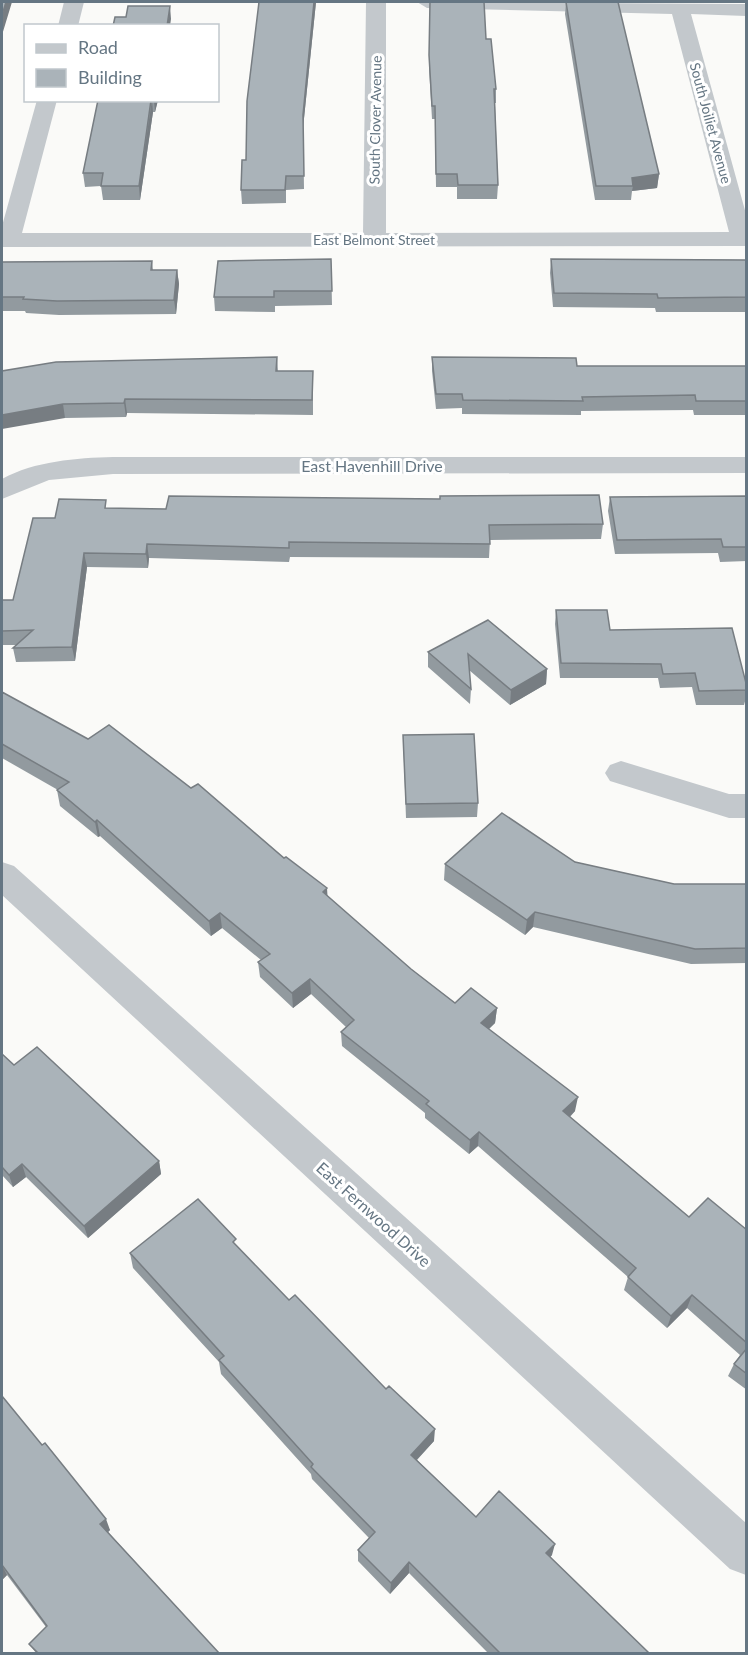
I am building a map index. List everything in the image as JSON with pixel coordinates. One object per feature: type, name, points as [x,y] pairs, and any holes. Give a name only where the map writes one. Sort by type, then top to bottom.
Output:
[{"type":"street","points":[[68,24],[74,2]]},
{"type":"street","name":"South Clover Avenue","points":[[374,239],[376,2]]},
{"type":"street","points":[[427,2],[747,10]]},
{"type":"street","name":"South Joiliet Avenue","points":[[680,8],[744,239]]},
{"type":"street","points":[[5,240],[46,102]]},
{"type":"street","name":"East Belmont Street","points":[[5,240],[744,239]]},
{"type":"street","name":"East Havenhill Drive","points":[[2,490],[10,484],[67,467],[129,465],[747,465]]},
{"type":"street","points":[[621,773],[729,806],[747,806]]},
{"type":"street","name":"East Fernwood Drive","points":[[2,875],[747,1553]]},
{"type":"building","points":[[2,2],[6,2],[2,15]]},
{"type":"building","points":[[259,2],[314,2],[303,115],[304,176],[286,176],[285,190],[241,190],[242,160],[246,160],[247,101]]},
{"type":"building","points":[[430,2],[484,2],[486,39],[491,39],[496,89],[494,89],[498,185],[458,185],[457,174],[436,174],[435,106],[432,106],[429,55]]},
{"type":"building","points":[[566,2],[618,2],[659,174],[632,178],[633,186],[596,186]]},
{"type":"building","points":[[128,6],[170,6],[167,24],[113,24],[115,17],[126,17]]},
{"type":"building","points":[[98,102],[151,102],[139,186],[101,186],[103,173],[83,173]]},
{"type":"building","points":[[331,259],[332,291],[274,291],[274,297],[214,297],[218,261]]},
{"type":"building","points":[[551,259],[747,260],[747,297],[658,298],[657,294],[554,293]]},
{"type":"building","points":[[152,261],[151,270],[177,270],[174,300],[57,301],[2,297],[2,262]]},
{"type":"building","points":[[277,357],[276,371],[313,371],[312,400],[125,399],[124,403],[63,404],[2,415],[2,371],[56,362]]},
{"type":"building","points":[[432,357],[576,358],[577,366],[747,366],[747,401],[696,401],[695,395],[582,397],[583,401],[463,400],[462,394],[436,394]]},
{"type":"building","points":[[599,495],[603,524],[489,525],[490,544],[289,542],[289,548],[147,544],[146,554],[84,553],[72,647],[13,648],[33,630],[2,631],[2,600],[13,600],[33,518],[55,518],[59,499],[106,500],[105,508],[166,509],[169,496],[440,499],[440,496]]},
{"type":"building","points":[[747,496],[747,547],[723,547],[721,539],[617,540],[610,497]]},
{"type":"building","points":[[556,610],[607,610],[610,630],[732,628],[747,690],[699,691],[695,673],[663,674],[661,664],[561,663]]},
{"type":"building","points":[[488,620],[547,669],[511,690],[468,654],[471,689],[428,652]]},
{"type":"building","points":[[2,692],[88,739],[109,725],[191,788],[198,784],[284,858],[286,857],[327,888],[323,892],[411,969],[455,1003],[471,988],[497,1008],[481,1023],[578,1097],[563,1111],[689,1217],[708,1198],[747,1230],[747,1343],[692,1295],[671,1316],[628,1277],[636,1268],[479,1132],[470,1140],[426,1104],[429,1101],[341,1032],[354,1020],[310,979],[292,993],[258,962],[270,954],[220,913],[209,921],[97,820],[95,822],[57,790],[69,782],[2,744]]},
{"type":"building","points":[[474,734],[478,803],[406,804],[403,735]]},
{"type":"building","points":[[502,813],[575,862],[674,884],[747,884],[747,948],[695,949],[535,912],[527,920],[445,864]]},
{"type":"building","points":[[37,1047],[159,1161],[84,1226],[22,1164],[9,1175],[2,1167],[2,1054],[14,1065]]},
{"type":"building","points":[[198,1199],[236,1239],[233,1242],[289,1300],[295,1295],[386,1389],[389,1386],[435,1429],[411,1455],[476,1517],[499,1491],[555,1544],[546,1553],[649,1653],[500,1653],[409,1562],[391,1583],[358,1550],[375,1532],[311,1467],[313,1464],[219,1360],[224,1356],[130,1253]]},
{"type":"building","points":[[747,1348],[747,1374],[734,1364]]},
{"type":"building","points":[[2,1396],[42,1445],[45,1443],[106,1519],[100,1524],[219,1653],[38,1653],[29,1644],[47,1626],[2,1565]]}]
